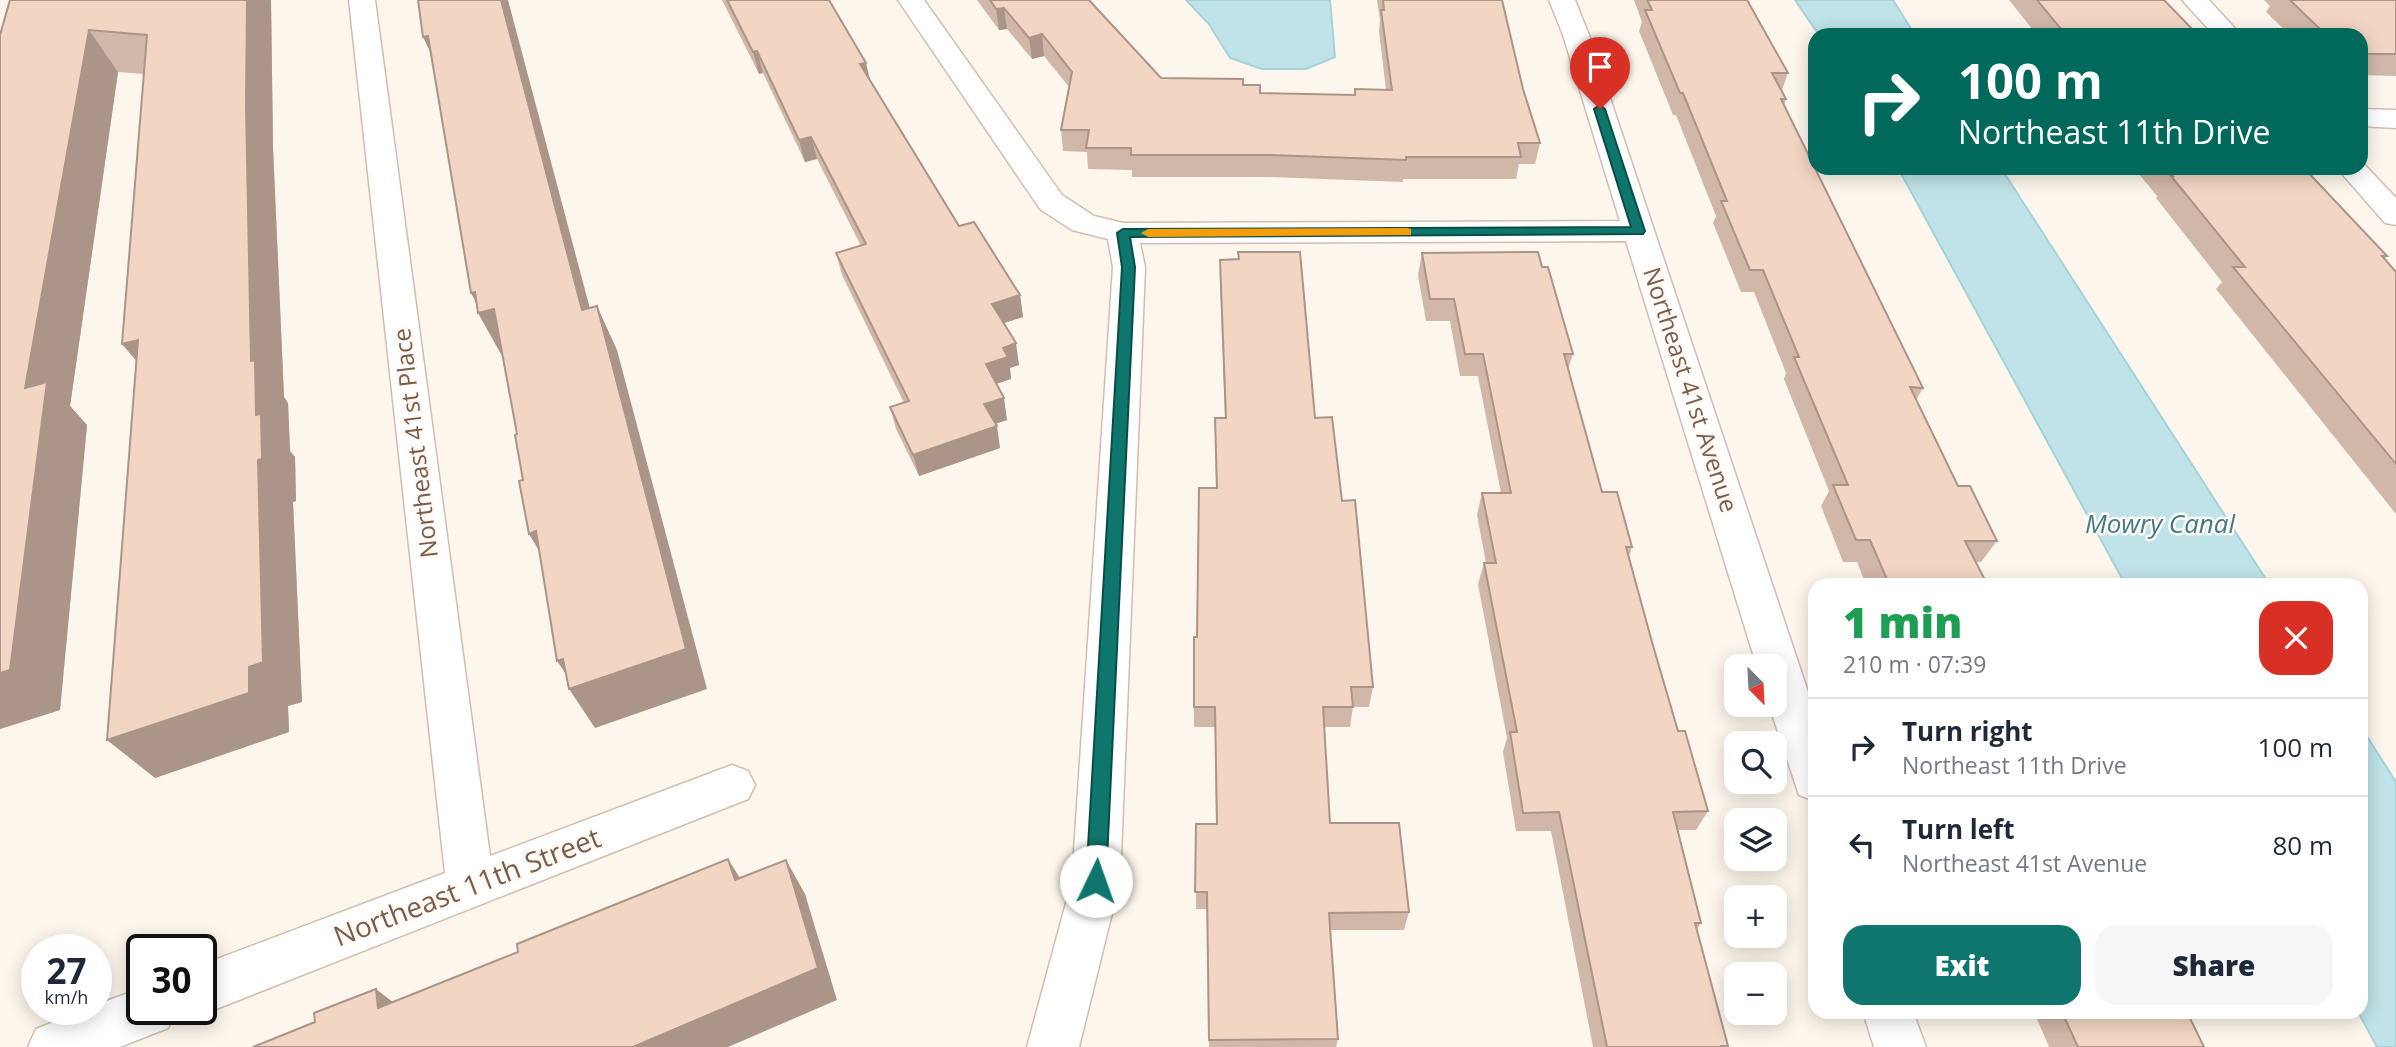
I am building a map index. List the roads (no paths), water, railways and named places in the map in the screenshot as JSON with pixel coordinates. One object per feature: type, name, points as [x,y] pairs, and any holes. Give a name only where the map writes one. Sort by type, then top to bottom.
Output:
[{"type":"street","name":"Northeast 41st Place","points":[[362,0],[470,886]]},
{"type":"street","points":[[911,0],[1051,202],[1083,223],[1123,233],[1639,231]]},
{"type":"street","name":"Northeast 41st Avenue","points":[[1562,0],[1808,759]]},
{"type":"street","points":[[2195,0],[2221,28]]},
{"type":"street","points":[[2368,118],[2396,119]]},
{"type":"street","points":[[2358,175],[2396,216]]},
{"type":"street","points":[[1054,1047],[1096,881],[1129,267],[1123,233]]},
{"type":"street","name":"Northeast 11th Street","points":[[217,984],[732,785]]},
{"type":"street","points":[[54,1047],[126,1019]]},
{"type":"street","points":[[1890,1019],[1900,1047]]},
{"type":"water","points":[[1186,0],[1330,0],[1335,57],[1306,69],[1262,69],[1230,58],[1209,24]]},
{"type":"water","points":[[1795,0],[1893,0],[1911,28],[1814,28]]},
{"type":"water","name":"Mowry Canal","points":[[1902,175],[2006,175],[2265,578],[2122,578]]},
{"type":"water","points":[[2368,738],[2396,782],[2396,1047],[2377,1047],[2362,1019],[2368,1019]]}]
